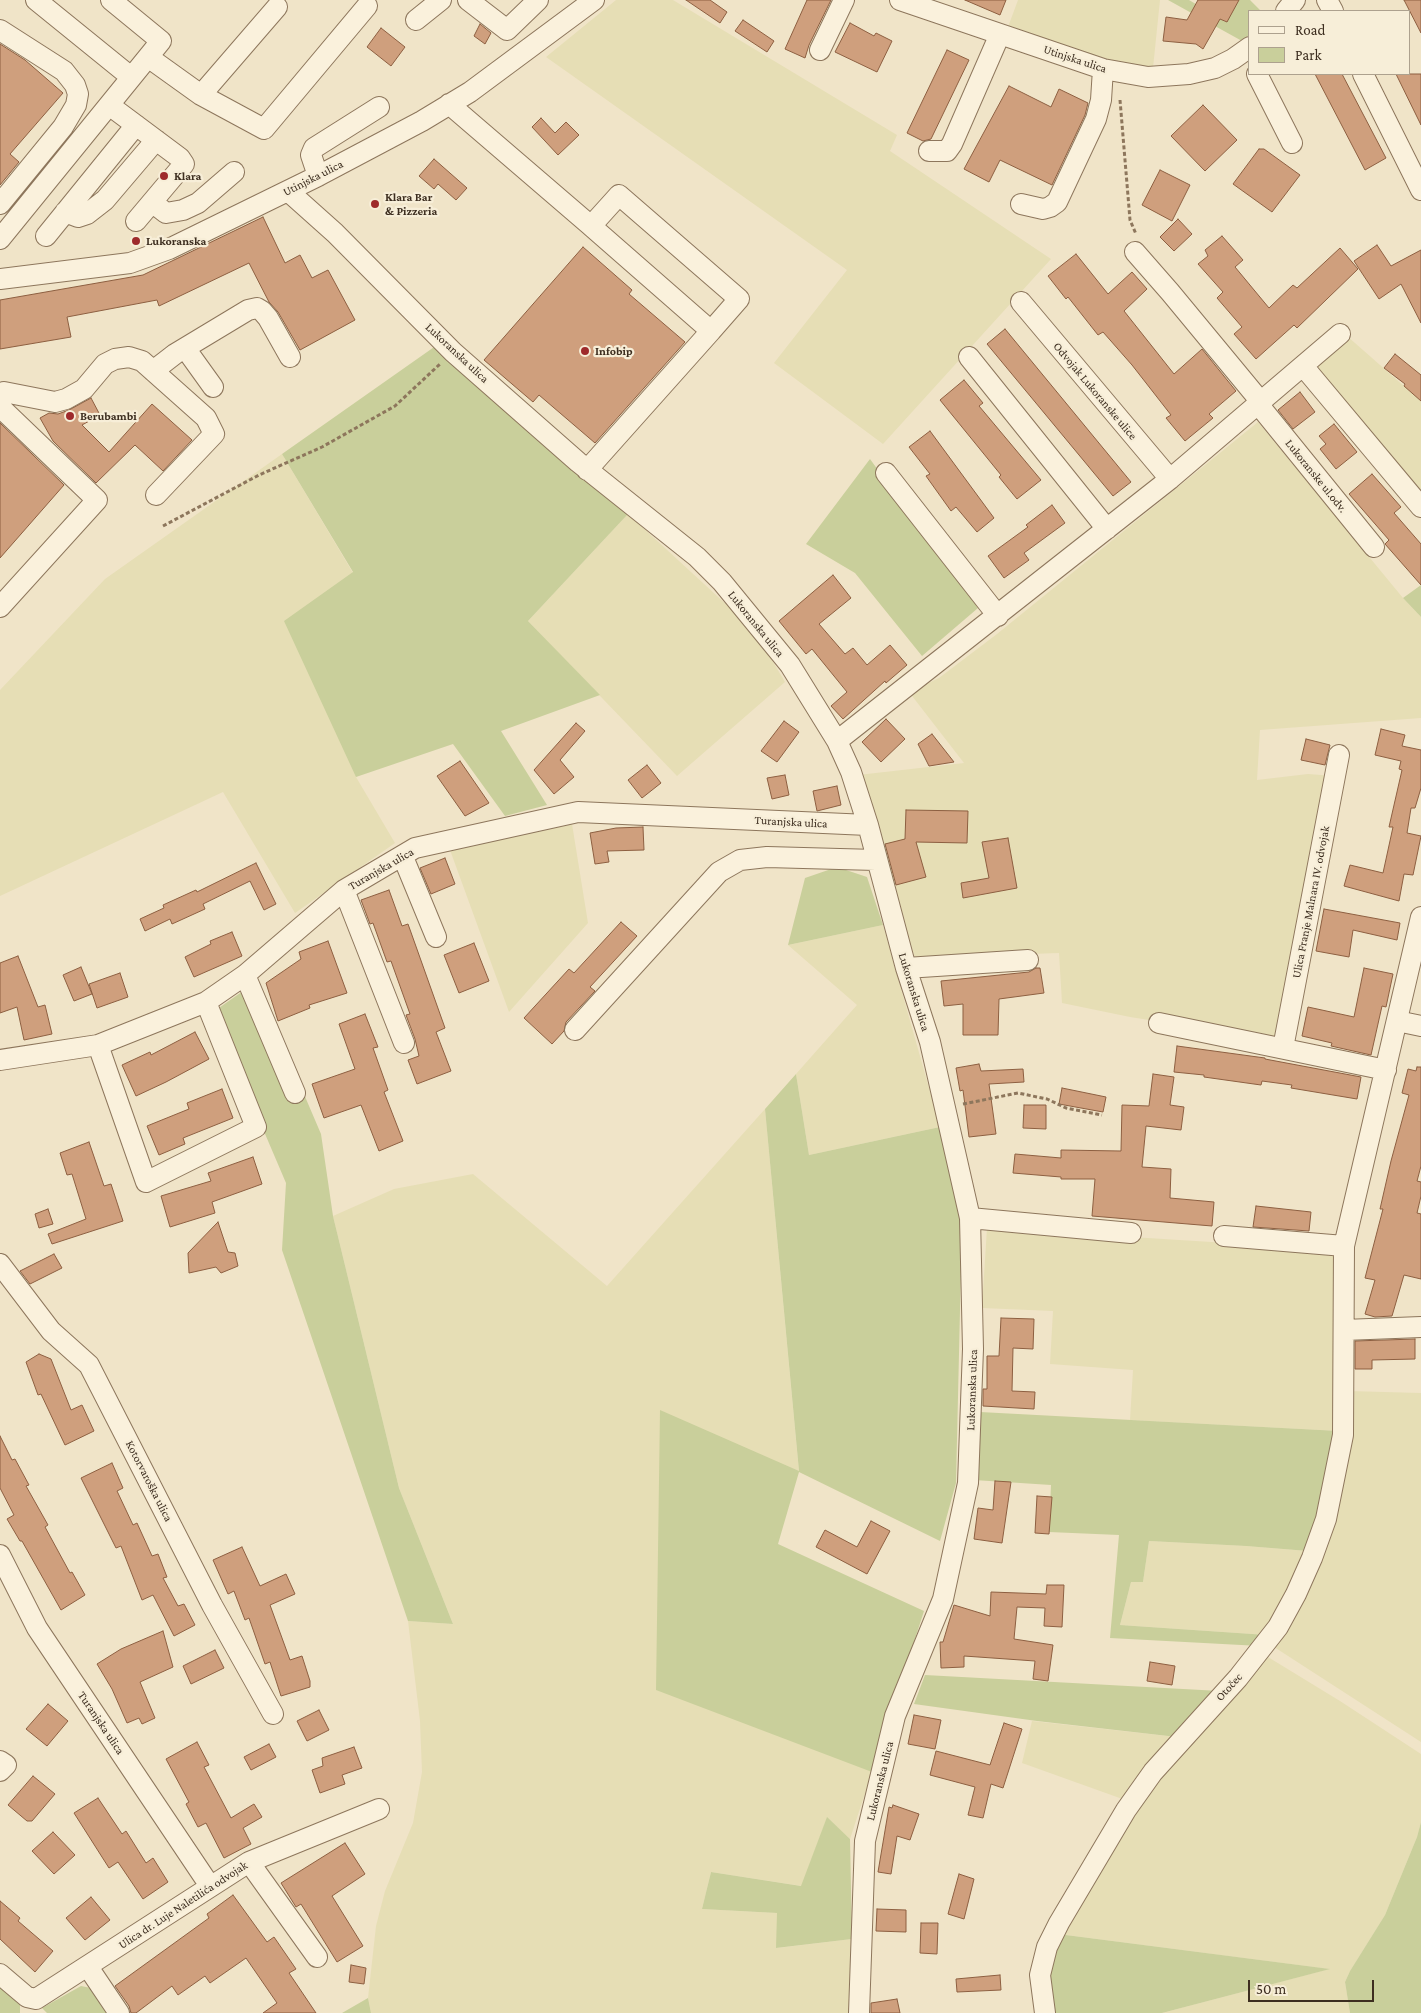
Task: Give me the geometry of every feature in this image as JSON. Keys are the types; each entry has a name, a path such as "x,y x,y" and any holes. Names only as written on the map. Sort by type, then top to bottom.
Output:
{"street":[{"path":"36,0 131,77"},
{"path":"0,239 161,41 111,0"},
{"path":"416,20 441,0"},
{"path":"468,0 507,30 538,0"},
{"name":"Utinjska ulica","path":"0,279 106,266 146,258 169,250 318,176 449,104 509,64 594,0"},
{"path":"820,50 844,0"},
{"name":"Utinjska ulica","path":"900,0 1110,70 1148,77 1189,74 1215,68 1248,52"},
{"path":"1287,10 1295,0"},
{"path":"148,57 201,95 264,130 368,6"},
{"path":"201,95 277,7"},
{"path":"0,30 64,71 75,85 78,94 76,105 63,127 0,204"},
{"path":"929,151 947,151 952,144 1000,34"},
{"path":"1021,204 1042,209 1050,207 1057,202 1096,119 1110,70"},
{"path":"1258,75 1292,143"},
{"path":"1364,75 1421,190"},
{"path":"449,104 711,331"},
{"path":"109,105 180,158 184,164 136,221"},
{"path":"318,176 311,155 314,148 379,107"},
{"path":"46,236 136,125"},
{"path":"65,212 78,217 87,214 105,200 156,140"},
{"path":"153,203 166,213 184,210 198,202 234,172"},
{"name":"Lukoranska ulica","path":"288,191 335,233 453,352 588,470 697,557 722,582 790,665 837,741 851,772 868,825 906,968 930,1042 970,1218 973,1349 968,1483 943,1599 896,1716 865,1841 860,2013"},
{"path":"588,470 739,299 619,195 592,226"},
{"name":"Lukoranske ul.odv.","path":"1139,250 1170,292 1262,401 1374,547"},
{"name":"Odvojak Lukoranske ulice","path":"1021,302 1170,479"},
{"path":"153,371 185,348 248,310 257,308 268,318 290,357"},
{"path":"837,741 1170,479 1340,334"},
{"path":"185,348 213,387"},
{"path":"969,356 1107,529"},
{"path":"0,393 4,392 54,402 66,399 84,389 105,364 115,359 130,357 142,360 206,418 214,434 156,495"},
{"path":"1303,366 1421,506"},
{"path":"0,408 97,500 0,607"},
{"path":"886,473 998,616"},
{"name":"Ulica Franje Malnara IV. odvojak","path":"1283,1048 1339,755"},
{"name":"Turanjska ulica","path":"0,1060 98,1045 206,1002 245,975 344,890 403,857 415,848 578,812 868,825"},
{"path":"575,1030 720,872 740,860 767,856 876,860"},
{"path":"403,857 436,937"},
{"path":"344,890 404,1043"},
{"path":"1420,929 1344,1246 1344,1330 1421,1327"},
{"path":"906,968 1028,960"},
{"path":"245,975 295,1093"},
{"path":"98,1045 146,1182 256,1127 206,1002"},
{"path":"1397,1022 1421,1026"},
{"path":"1159,1023 1386,1070"},
{"path":"970,1218 1131,1233"},
{"path":"1224,1236 1344,1246"},
{"name":"Kotorvaroška ulica","path":"0,1264 51,1331 89,1365 212,1605 274,1714"},
{"name":"Otočec","path":"1045,2013 1040,1988 1042,1962 1059,1922 1088,1871 1126,1810 1153,1772 1238,1678 1273,1634 1296,1594 1312,1558 1326,1519 1343,1435 1344,1330"},
{"name":"Turanjska ulica","path":"0,1556 37,1628 210,1886"},
{"path":"0,1761 6,1765 0,1771"},
{"name":"Ulica dr. Luje Naletilića odvojak","path":"0,1974 28,1997 30,2006 249,1862 379,1809"},
{"path":"249,1862 317,1957"},
{"path":"88,1967 119,2013"}],"path":[{"path":"1110,70 1130,220 1139,250"},
{"path":"164,526 259,474 322,447 395,406 453,352"},
{"path":"945,1107 1018,1093 1047,1098 1066,1108 1102,1115"}],"shaded area":[{"path":"616,0 673,0 897,135 890,151 1051,259 883,444 774,363 847,270 546,57"},
{"path":"1018,0 1160,0 1153,68 1107,59 1008,27"},
{"path":"1347,336 1421,401 1421,508 1301,374"},
{"path":"1258,422 1403,598 1421,617 1421,718 1260,730 1257,780 1308,774 1334,776 1277,1040 1130,1017 1062,1003 1059,953 915,958 858,775 964,763 909,692 939,678 997,634"},
{"path":"282,454 353,573 356,777 395,843 295,913 223,792 0,896 0,690 105,579"},
{"path":"628,514 754,630 785,682 677,776 528,621"},
{"path":"572,824 588,923 509,1012 450,850"},
{"path":"883,925 940,1127 809,1155 796,1074 857,1005 788,945"},
{"path":"765,1109 799,1472 660,1411 872,1772 850,1839 827,1818 802,1886 711,1872 702,1909 777,1913 777,1948 852,1939 853,2013 371,2013 368,1998 376,1926 385,1891 413,1823 422,1772 420,1721 408,1621 453,1624 399,1488 333,1216 394,1189 473,1174 607,1286"},
{"path":"987,1228 1340,1250 1339,1431 1130,1420 1133,1370 1050,1364 1053,1311 982,1308"},
{"path":"1348,1391 1421,1393 1421,1742 1271,1645 1311,1577"},
{"path":"1149,1541 1308,1551 1267,1635 1120,1625 1131,1582 1143,1582"},
{"path":"1263,1654 1421,1754 1421,1822 1417,1837 1385,1915 1345,1982 1350,2013 1162,2013 1329,1969 1058,1934 1161,1769"},
{"path":"1032,1721 1177,1737 1128,1801 1022,1763"}],"green space":[{"path":"1168,0 1189,0 1226,22 1239,0 1250,0 1260,10 1248,10 1248,36 1242,41"},
{"path":"437,345 628,514 528,621 600,695 501,731 547,805 505,816 453,744 356,777 284,621 353,572 282,454"},
{"path":"870,459 978,608 922,656 855,573 806,544"},
{"path":"1421,585 1421,617 1403,598"},
{"path":"837,867 867,877 883,925 788,945 805,878"},
{"path":"256,982 321,1134 333,1216 399,1488 453,1624 408,1621 282,1250 286,1183 213,1012"},
{"path":"796,1074 809,1155 940,1127 962,1224 956,1483 940,1541 799,1472 778,1544 924,1611 872,1772 656,1690 660,1410 799,1471 765,1109"},
{"path":"980,1412 1339,1431 1308,1551 1149,1541 1143,1582 1131,1582 1120,1625 1267,1635 1260,1646 1110,1638 1119,1535 1049,1532 1051,1485 974,1480"},
{"path":"925,1675 1220,1691 1177,1737 1037,1721 914,1704"},
{"path":"827,1817 850,1839 852,1939 776,1948 777,1913 702,1909 711,1872 801,1886"},
{"path":"1421,1822 1421,2013 1350,2013 1345,1982 1385,1915 1417,1837"},
{"path":"1058,1934 1330,1969 1162,2013 1051,2013 1044,1979"},
{"path":"0,1983 20,2002 20,2013 0,2013"},
{"path":"81,1986 91,1988 116,2013 47,2013 42,2008"},
{"path":"368,1998 371,2013 342,2013"}],"building":[{"path":"686,0 710,0 727,12 720,23"},
{"path":"807,0 831,0 809,45 805,58 785,49"},
{"path":"965,0 1006,0 1000,15"},
{"path":"1198,0 1239,0 1227,22 1220,19 1203,49 1196,44 1163,41 1166,17 1187,20"},
{"path":"1404,0 1421,0 1421,33 1411,10 1409,10"},
{"path":"743,20 774,41 767,52 735,31"},
{"path":"850,23 874,36 876,33 892,41 877,72 835,52"},
{"path":"480,24 491,33 485,44 474,36"},
{"path":"381,28 405,47 391,66 367,47"},
{"path":"0,44 25,60 63,93 10,154 19,162 0,185"},
{"path":"947,50 969,60 931,139 923,141 907,133"},
{"path":"1421,74 1421,125 1396,75"},
{"path":"1316,75 1343,75 1386,158 1365,170"},
{"path":"1009,86 1051,107 1059,89 1088,103 1085,115 1052,185 1000,160 989,182 964,169"},
{"path":"1203,105 1237,140 1205,171 1171,136"},
{"path":"541,118 555,133 566,122 579,135 558,155 532,127"},
{"path":"1259,149 1264,149 1300,175 1272,212 1233,184"},
{"path":"434,159 467,188 456,200 438,184 434,189 419,176"},
{"path":"1160,170 1190,185 1172,221 1142,205"},
{"path":"263,217 285,263 300,255 312,278 328,270 355,320 300,350 278,312 269,302 249,263 159,306 157,300 67,317 71,337 0,349 0,300 143,275"},
{"path":"1178,219 1192,234 1174,251 1160,237"},
{"path":"1222,236 1243,260 1235,267 1269,308 1293,285 1297,288 1340,248 1358,269 1297,328 1294,325 1256,359 1234,334 1242,327 1217,298 1223,292 1198,264 1208,256 1205,250"},
{"path":"1377,245 1391,266 1421,250 1421,323 1401,284 1379,299 1354,261"},
{"name":"Infobip","path":"583,247 632,290 629,294 685,342 595,443 539,395 533,402 484,360"},
{"path":"1076,254 1108,294 1132,272 1147,289 1124,311 1174,374 1202,349 1236,391 1209,414 1213,418 1185,441 1166,418 1171,415 1132,365 1103,332 1098,335 1068,297 1066,299 1048,276"},
{"path":"1005,329 1131,482 1113,496 987,344"},
{"path":"1395,354 1421,375 1421,401 1404,386 1405,384 1384,368"},
{"path":"964,380 983,403 979,406 1041,480 1017,499 999,477 1001,475 940,400"},
{"path":"1300,392 1315,412 1293,429 1278,410"},
{"path":"91,398 100,415 82,425 109,452 152,404 192,440 163,471 135,445 96,483 53,441 40,418 49,413 58,414 69,410"},
{"path":"0,423 64,485 0,558"},
{"path":"1334,424 1357,452 1336,469 1320,449 1326,444 1319,436"},
{"path":"930,431 994,518 977,532 956,507 951,511 926,476 930,474 909,447"},
{"path":"1372,474 1401,507 1394,513 1421,544 1421,585 1385,544 1389,540 1349,494"},
{"path":"1052,505 1065,523 1024,553 1029,560 1004,578 988,556 1028,527 1026,525"},
{"path":"833,575 851,598 819,624 845,654 853,648 867,665 890,645 907,665 886,683 885,681 843,719 831,706 847,692 812,649 806,654 779,621"},
{"path":"886,719 905,739 881,762 862,742"},
{"path":"784,721 799,732 777,762 761,751"},
{"path":"576,723 585,731 560,760 574,777 554,794 534,770"},
{"path":"1381,729 1405,735 1402,746 1421,750 1421,788 1415,808 1411,808 1407,833 1421,836 1413,875 1404,874 1399,901 1344,886 1350,865 1383,873 1393,827 1389,827 1402,770 1399,769 1401,761 1375,755"},
{"path":"932,734 954,762 929,766 918,744"},
{"path":"1306,739 1330,745 1325,765 1301,760"},
{"path":"460,761 489,803 465,816 437,776"},
{"path":"647,765 661,783 642,798 628,780"},
{"path":"785,775 789,795 772,799 767,778"},
{"path":"837,786 841,805 817,811 813,791"},
{"path":"906,810 968,811 967,843 916,842 926,877 896,885 885,844 905,839"},
{"path":"643,827 644,850 607,851 609,862 595,864 590,833 616,828"},
{"path":"1008,838 1017,888 963,898 961,883 989,878 982,842"},
{"path":"445,858 455,884 431,894 420,868"},
{"path":"256,863 276,904 264,910 250,881 203,904 205,909 172,924 170,919 145,931 140,919 164,908 163,905 196,890 197,892"},
{"path":"389,890 402,926 408,924 445,1028 436,1032 451,1071 417,1084 408,1060 419,1056 406,1015 410,1014 391,961 387,962 373,923 370,924 361,900"},
{"path":"1324,909 1400,923 1397,940 1353,930 1349,957 1316,951"},
{"path":"621,922 637,936 590,987 595,991 566,1022 564,1031 552,1044 524,1018 569,969 574,973"},
{"path":"232,932 242,956 194,977 185,957 211,944 210,941"},
{"path":"328,941 347,993 309,1005 310,1008 278,1021 266,983 301,959 299,952"},
{"path":"474,943 489,981 459,993 444,955"},
{"path":"18,956 38,1007 45,1005 52,1034 24,1040 17,1007 0,1013 0,963"},
{"path":"81,967 92,994 74,1001 63,975"},
{"path":"1040,968 1044,993 999,999 998,1035 963,1035 963,1004 944,1006 941,981 1029,972"},
{"path":"1364,968 1393,974 1386,1007 1382,1006 1371,1055 1331,1046 1332,1043 1302,1036 1308,1007 1354,1017"},
{"path":"120,973 128,997 97,1008 89,984"},
{"path":"365,1014 378,1047 373,1048 388,1090 384,1092 403,1141 379,1151 361,1105 324,1118 312,1084 355,1069 339,1024"},
{"path":"195,1032 209,1059 136,1096 122,1065 150,1052 151,1055"},
{"path":"1177,1046 1265,1058 1361,1077 1357,1099 1291,1088 1292,1085 1262,1081 1261,1085 1174,1072"},
{"path":"979,1064 981,1071 1023,1069 1024,1082 989,1084 996,1134 969,1137 963,1090 960,1091 956,1068"},
{"path":"1417,1067 1421,1067 1421,1166 1417,1181 1421,1182 1421,1196 1417,1213 1421,1214 1421,1279 1404,1275 1392,1316 1375,1317 1365,1314 1375,1280 1365,1278 1383,1209 1380,1209 1391,1161 1409,1095 1402,1093 1408,1069 1416,1071"},
{"path":"1153,1074 1174,1077 1170,1105 1184,1107 1181,1130 1146,1126 1142,1167 1171,1169 1170,1198 1214,1202 1212,1226 1092,1216 1095,1179 1061,1179 1061,1177 1013,1173 1015,1154 1061,1158 1061,1150 1121,1151 1122,1105 1149,1106"},
{"path":"1062,1088 1106,1097 1103,1112 1059,1104"},
{"path":"222,1089 233,1118 183,1138 185,1144 159,1155 147,1126 189,1109 187,1103"},
{"path":"1024,1105 1046,1105 1046,1129 1023,1128"},
{"path":"89,1142 104,1186 111,1184 123,1221 52,1244 48,1234 86,1219 72,1174 67,1175 60,1153"},
{"path":"253,1157 262,1184 212,1202 215,1213 170,1227 161,1196 211,1181 208,1173"},
{"path":"1256,1206 1311,1212 1309,1231 1253,1227"},
{"path":"48,1209 53,1224 39,1228 35,1214"},
{"path":"218,1222 228,1252 235,1253 238,1266 221,1273 216,1267 189,1273 188,1253"},
{"path":"54,1254 62,1268 30,1284 20,1271"},
{"path":"1001,1318 1034,1319 1033,1349 1013,1348 1012,1391 1035,1392 1034,1409 983,1406 983,1389 987,1389 987,1356 999,1356"},
{"path":"1415,1339 1415,1359 1372,1360 1372,1369 1355,1369 1355,1341"},
{"path":"39,1354 51,1359 71,1410 82,1405 94,1431 65,1445 41,1394 38,1395 26,1362"},
{"path":"0,1436 12,1460 15,1459 29,1485 26,1486 48,1525 45,1527 70,1573 72,1572 85,1595 61,1610 22,1541 20,1541 7,1519 14,1515 0,1488"},
{"path":"112,1463 123,1488 117,1491 133,1525 137,1523 152,1556 158,1554 167,1577 163,1578 178,1606 184,1604 195,1625 174,1636 153,1595 142,1600 121,1546 116,1548 81,1478"},
{"path":"995,1481 1011,1482 1002,1543 974,1539 978,1508 993,1510"},
{"path":"1037,1496 1052,1497 1049,1534 1035,1533"},
{"path":"871,1521 890,1531 867,1574 816,1547 825,1530 857,1547"},
{"path":"242,1547 260,1586 286,1574 295,1594 270,1605 290,1660 302,1656 310,1687 281,1696 270,1662 265,1664 249,1618 245,1620 234,1591 228,1594 213,1560"},
{"path":"1047,1585 1064,1585 1062,1627 1044,1626 1045,1608 1017,1607 1014,1639 1053,1645 1048,1681 1033,1679 1035,1661 964,1656 964,1667 941,1668 940,1642 943,1642 954,1605 990,1616 991,1592 1046,1594"},
{"path":"163,1631 173,1667 140,1682 155,1718 142,1724 139,1718 127,1723 112,1689 97,1664 121,1649"},
{"path":"215,1650 224,1668 191,1684 183,1666"},
{"path":"1150,1662 1175,1666 1172,1685 1147,1681"},
{"path":"48,1704 68,1721 47,1746 26,1729"},
{"path":"319,1710 329,1730 307,1741 297,1721"},
{"path":"914,1715 941,1720 935,1749 908,1744"},
{"path":"1004,1723 1022,1729 1003,1788 991,1784 983,1818 968,1815 975,1787 930,1775 936,1751 990,1765"},
{"path":"197,1742 209,1765 204,1767 231,1818 254,1804 262,1817 243,1828 251,1844 224,1858 206,1823 198,1827 186,1804 189,1802 166,1759"},
{"path":"269,1744 276,1757 251,1770 244,1757"},
{"path":"354,1747 362,1768 342,1775 345,1784 320,1793 312,1770 323,1766 322,1758"},
{"path":"33,1776 55,1794 32,1821 27,1821 8,1805"},
{"path":"98,1798 122,1834 126,1831 146,1863 153,1858 168,1882 143,1899 118,1862 109,1868 74,1813"},
{"path":"893,1805 919,1814 910,1840 897,1836 891,1874 878,1872 889,1807 892,1808"},
{"path":"53,1832 75,1855 54,1874 32,1851"},
{"path":"345,1843 365,1874 332,1896 363,1946 337,1962 301,1904 296,1907 281,1883"},
{"path":"959,1874 974,1879 964,1919 948,1914"},
{"path":"233,1895 267,1942 274,1937 296,1969 289,1973 316,2013 263,2013 277,2003 246,1958 210,1983 205,1976 178,1995 172,1986 136,2013 131,2013 129,2006 115,1986 209,1918 207,1914"},
{"path":"91,1897 110,1920 85,1940 66,1918"},
{"path":"0,1901 20,1918 18,1921 53,1951 35,1972 0,1939"},
{"path":"877,1909 906,1910 906,1932 876,1931"},
{"path":"921,1923 938,1923 937,1954 920,1953"},
{"path":"351,1965 366,1968 364,1984 349,1982"},
{"path":"1000,1975 1001,1990 957,1992 956,1979"},
{"path":"897,1999 900,2013 871,2013 871,2003"}],"place":[{"name":"Klara","path":"164,176"},
{"name":"Klara Bar & Pizzeria","path":"375,204"},
{"name":"Lukoranska","path":"136,241"},
{"name":"Infobip","path":"585,351"},
{"name":"Berubambi","path":"70,416"}]}
